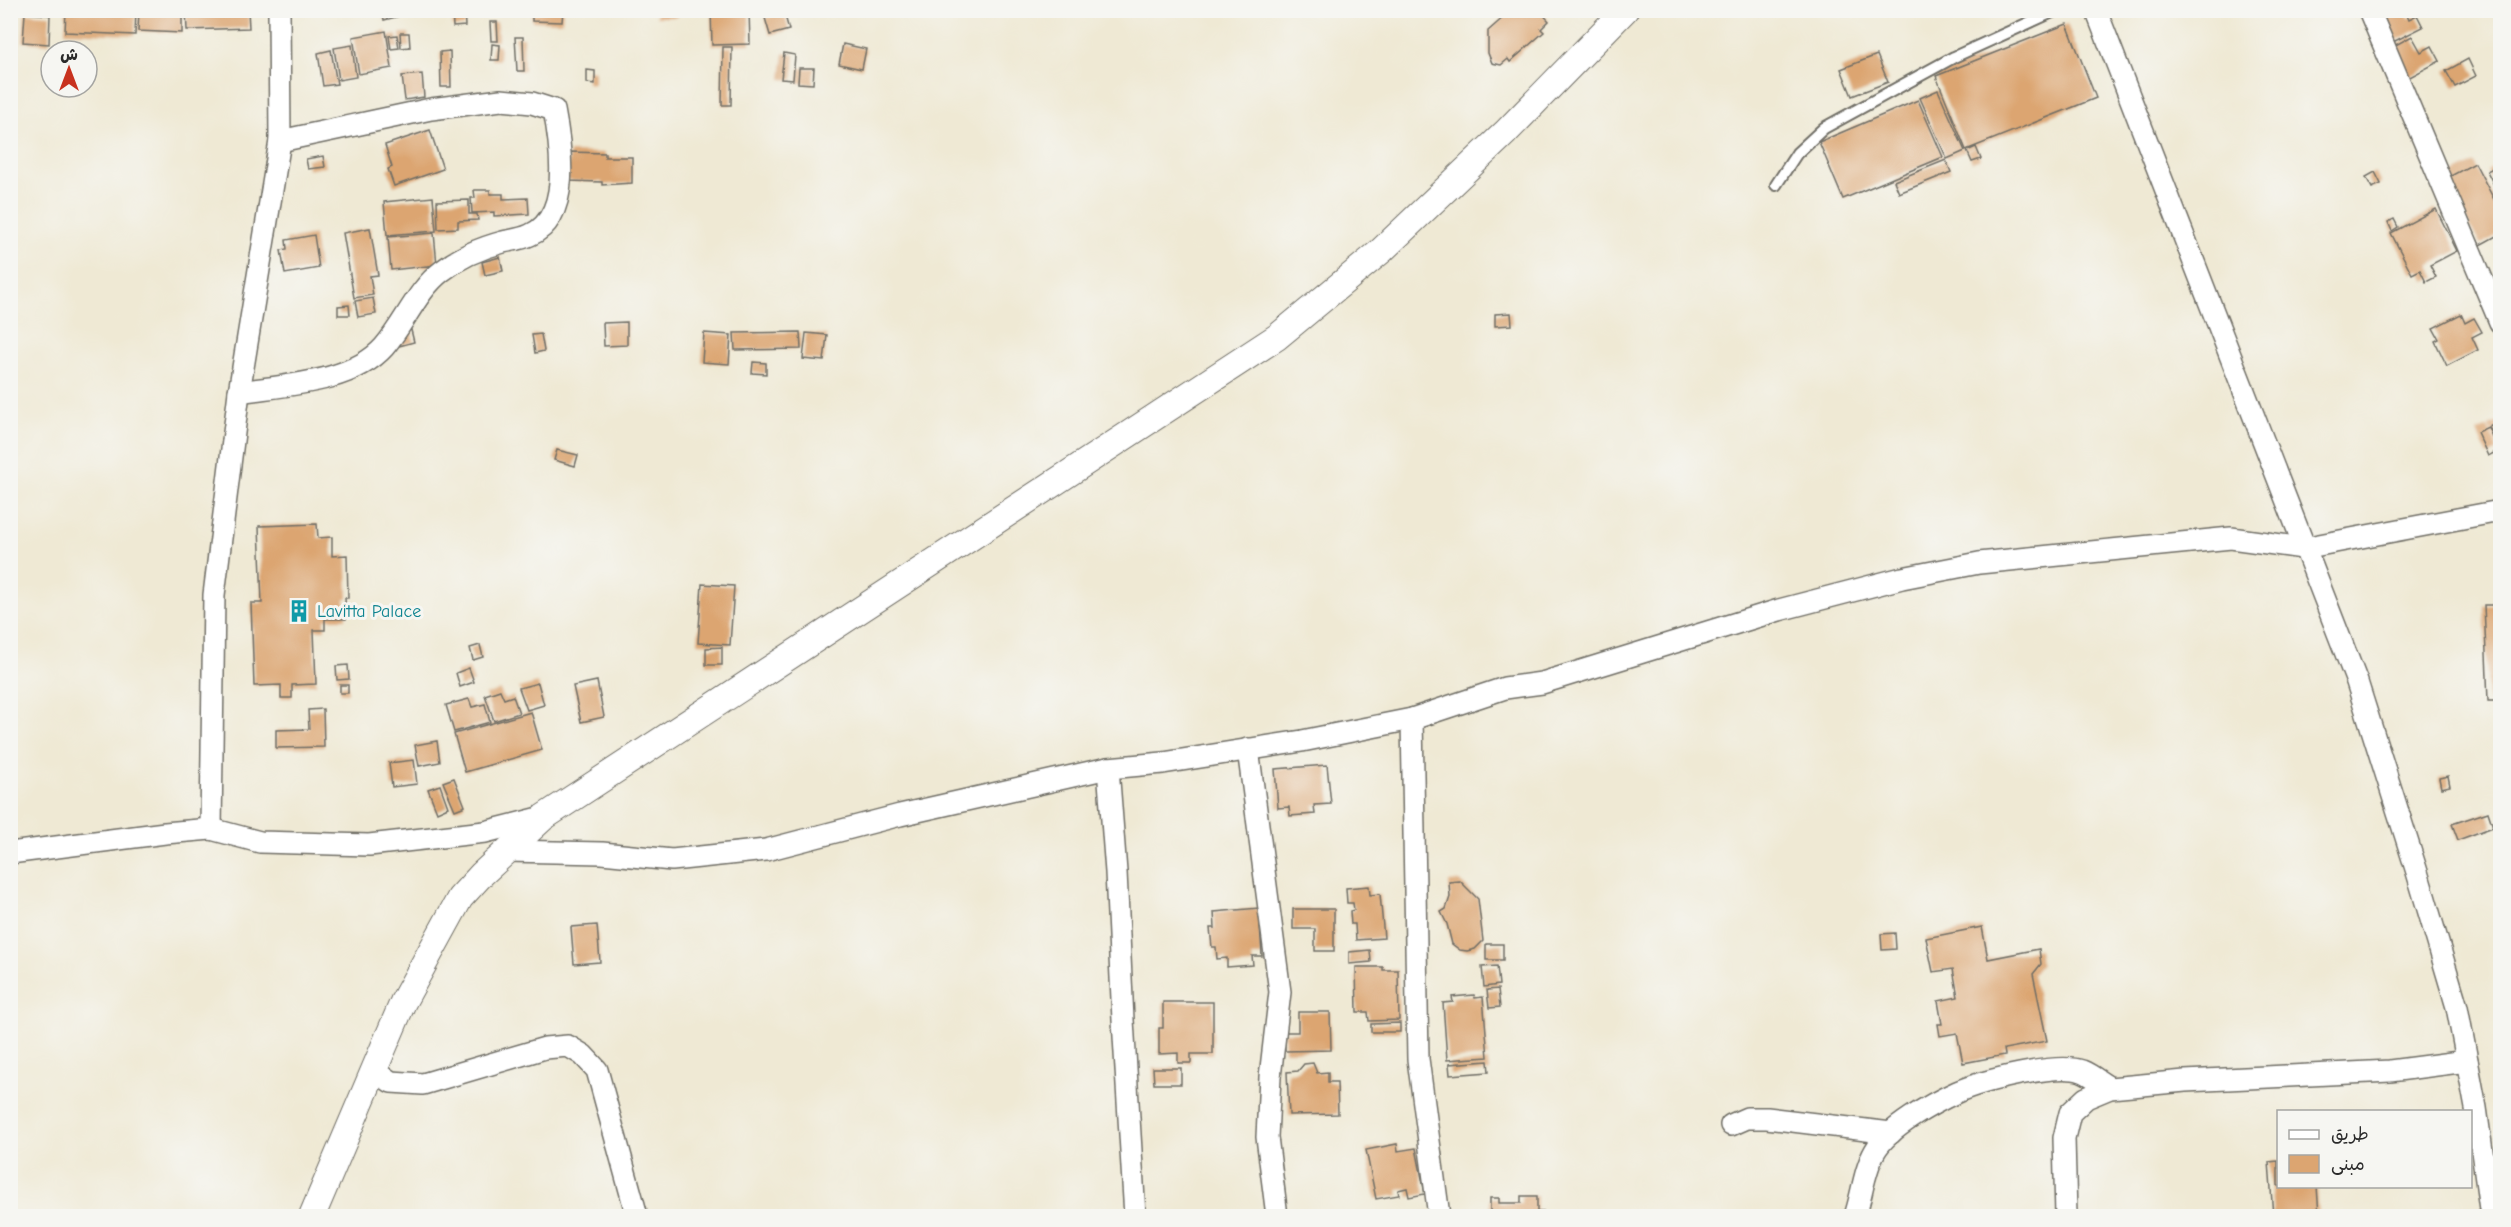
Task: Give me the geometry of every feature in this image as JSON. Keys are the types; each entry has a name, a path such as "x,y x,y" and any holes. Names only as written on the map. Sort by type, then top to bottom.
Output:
{"street":[{"path":"211,829 214,595 239,392 280,141 279,10"},
{"path":"312,1216 403,1002 460,898 507,850 544,817 1277,338 1381,251 1505,133 1625,10"},
{"path":"2096,10 2357,682 2457,1007 2491,1216"},
{"path":"2369,10 2500,322"},
{"path":"239,392 333,377 365,361 384,347 416,301 440,273 466,254 531,235 545,222 558,202 560,141 554,110 532,103 501,100 431,109 280,141"},
{"path":"507,850 602,853 672,860 766,849 900,815 1108,768 1163,763 1413,719 1505,688 1542,683 1779,610 1902,578 1968,565 2051,554 2231,538 2304,548 2500,511"},
{"path":"1413,719 1418,1059 1439,1216"},
{"path":"1248,749 1280,992 1270,1077 1267,1137 1277,1216"},
{"path":"1108,768 1135,1216"},
{"path":"10,853 211,829 260,842 369,845 485,832 544,817"},
{"path":"374,1070 392,1082 423,1084 545,1048 568,1046 583,1055 597,1071 637,1216"},
{"path":"2066,1216 2064,1138 2070,1113 2086,1098 2110,1088 2185,1081 2390,1071 2467,1061"},
{"path":"1855,1216 1875,1150 1891,1132 1925,1109 1957,1092 1989,1082 2048,1069 2081,1071 2110,1088"},
{"path":"1731,1125 1747,1118 1767,1118 1891,1132"}],"lane":[{"path":"1776,185 1797,153 1824,128 1954,57 2057,10"}],"building":[{"path":"66,10 136,10 135,35 65,32"},
{"path":"139,10 182,10 182,33 138,31"},
{"path":"186,10 248,10 249,28 187,30"},
{"path":"382,10 403,10 404,15 384,20"},
{"path":"452,10 464,10 465,26 453,27"},
{"path":"532,10 563,10 562,22 532,21"},
{"path":"657,10 678,10 678,17 656,17"},
{"path":"711,10 749,10 750,44 712,45"},
{"path":"1500,10 1539,10 1549,21 1541,29 1544,32 1510,62 1508,59 1501,65 1492,63 1488,53 1488,31 1505,16"},
{"path":"2399,10 2405,10 2409,19 2417,15 2423,27 2391,43 2379,21"},
{"path":"784,12 789,30 770,35 765,18"},
{"path":"25,13 50,15 49,39 39,39 39,43 23,42"},
{"path":"490,22 497,22 498,41 491,41"},
{"path":"2067,24 2096,98 1966,150 1936,76"},
{"path":"386,31 392,68 359,74 353,37"},
{"path":"400,33 409,33 410,47 401,48"},
{"path":"397,35 399,48 391,49 389,36"},
{"path":"2412,36 2421,52 2432,46 2440,61 2408,78 2392,47"},
{"path":"515,37 523,37 524,71 517,71"},
{"path":"492,44 500,45 499,60 491,60"},
{"path":"843,44 866,49 862,69 839,64"},
{"path":"352,45 356,77 339,80 334,48"},
{"path":"723,47 732,47 731,105 722,105"},
{"path":"331,50 337,84 323,86 318,53"},
{"path":"450,51 451,87 441,87 440,52"},
{"path":"784,53 795,55 793,80 781,79"},
{"path":"1877,55 1888,82 1852,96 1841,69"},
{"path":"2468,59 2476,76 2455,87 2446,71"},
{"path":"799,68 814,68 813,84 798,83"},
{"path":"587,70 595,71 595,84 587,83"},
{"path":"422,74 424,97 405,100 402,76"},
{"path":"1938,90 1965,151 1947,159 1920,98"},
{"path":"1918,100 1943,157 1843,199 1819,142"},
{"path":"430,130 443,169 394,186 388,169 392,167 385,145"},
{"path":"1976,147 1981,159 1972,162 1967,151"},
{"path":"569,152 605,153 605,157 632,157 632,183 602,185 602,182 568,181"},
{"path":"323,156 325,167 308,169 306,159"},
{"path":"1946,160 1951,172 1899,193 1894,181"},
{"path":"2475,163 2500,211 2500,234 2480,245 2445,179"},
{"path":"2500,164 2500,197 2487,171"},
{"path":"2375,172 2381,184 2372,188 2366,177"},
{"path":"474,190 490,190 490,194 503,194 503,199 528,198 529,214 494,216 494,212 472,213 471,198 475,198"},
{"path":"433,197 436,231 387,235 384,202"},
{"path":"469,200 469,214 477,214 478,220 458,221 458,228 438,229 437,201"},
{"path":"2436,209 2457,251 2430,265 2436,277 2426,282 2420,270 2412,274 2391,233"},
{"path":"2394,219 2398,227 2392,231 2388,222"},
{"path":"370,228 378,275 370,276 373,295 354,298 343,233"},
{"path":"434,233 437,265 391,270 388,237"},
{"path":"314,235 319,268 285,274 281,250 287,249 286,240"},
{"path":"500,257 503,271 485,275 482,262"},
{"path":"373,298 376,314 358,317 355,301"},
{"path":"349,305 350,315 338,315 338,306"},
{"path":"1511,313 1512,325 1495,326 1495,314"},
{"path":"2461,314 2465,323 2474,318 2482,332 2472,337 2478,350 2447,366 2435,341 2439,339 2433,328"},
{"path":"627,322 627,345 604,346 603,323"},
{"path":"411,330 414,342 399,346 396,334"},
{"path":"800,332 801,349 735,350 734,333"},
{"path":"704,333 731,335 729,364 702,362"},
{"path":"806,333 827,335 824,361 803,359"},
{"path":"541,334 544,351 535,353 532,335"},
{"path":"753,362 766,363 766,374 752,373"},
{"path":"2500,421 2500,451 2489,426"},
{"path":"2488,427 2498,451 2488,456 2477,432"},
{"path":"557,450 578,455 575,466 554,460"},
{"name":"Lavitta Palace","path":"317,524 318,538 332,537 332,556 347,555 346,619 325,619 325,630 314,630 316,684 292,685 292,698 281,698 281,685 254,686 251,603 262,603 259,526"},
{"path":"702,584 734,586 730,645 698,643"},
{"path":"2484,605 2500,605 2500,701 2488,701"},
{"path":"480,645 483,657 473,660 470,648"},
{"path":"722,647 722,665 706,665 706,648"},
{"path":"348,665 349,679 337,680 336,666"},
{"path":"469,668 474,682 460,687 456,673"},
{"path":"597,681 604,717 581,722 573,686"},
{"path":"538,683 544,705 527,710 519,688"},
{"path":"340,685 348,685 348,693 340,693"},
{"path":"500,690 504,699 513,696 519,713 494,721 485,695"},
{"path":"469,699 472,707 485,704 490,722 454,732 446,705"},
{"path":"323,709 324,747 276,748 276,730 309,729 308,710"},
{"path":"531,712 542,750 465,772 454,734"},
{"path":"437,741 440,762 419,766 415,745"},
{"path":"414,760 417,784 392,787 389,763"},
{"path":"1327,765 1331,804 1314,805 1315,814 1290,816 1289,807 1278,808 1275,769"},
{"path":"2448,776 2450,786 2441,788 2439,778"},
{"path":"454,778 465,806 455,810 443,782"},
{"path":"440,785 448,807 437,812 428,789"},
{"path":"2488,812 2493,827 2458,840 2452,824"},
{"path":"1460,881 1478,899 1483,941 1475,949 1467,951 1460,950 1452,944 1441,912 1446,909 1450,897 1449,882"},
{"path":"1369,886 1370,895 1380,894 1384,938 1356,940 1355,924 1351,924 1350,911 1354,910 1353,903 1347,903 1346,888"},
{"path":"1259,908 1262,956 1252,956 1253,965 1227,967 1227,958 1217,959 1216,947 1212,947 1210,928 1215,928 1214,912"},
{"path":"1293,909 1334,909 1334,951 1315,951 1315,929 1293,929"},
{"path":"597,925 600,962 574,964 571,927"},
{"path":"1982,927 1988,959 2039,949 2041,964 2033,974 2047,1041 2004,1049 2005,1055 1963,1063 1957,1033 1940,1036 1938,1024 1942,1024 1938,1001 1958,997 1953,969 1933,972 1926,938"},
{"path":"1895,933 1896,949 1882,950 1881,934"},
{"path":"1486,944 1503,944 1503,960 1486,960"},
{"path":"1370,950 1371,962 1349,964 1349,952"},
{"path":"1497,966 1499,985 1484,987 1482,967"},
{"path":"1356,967 1383,967 1383,970 1398,970 1399,1020 1369,1021 1368,1012 1357,1012"},
{"path":"1498,989 1500,1007 1489,1008 1487,990"},
{"path":"1474,995 1475,998 1483,997 1488,1057 1447,1060 1443,1003 1453,1002 1452,997"},
{"path":"1163,1002 1213,1002 1213,1054 1191,1054 1191,1063 1178,1063 1178,1053 1159,1054 1159,1028 1163,1028"},
{"path":"1298,1012 1330,1012 1331,1050 1285,1051 1284,1032 1298,1032"},
{"path":"1400,1023 1400,1032 1371,1032 1371,1024"},
{"path":"1488,1061 1489,1072 1450,1075 1449,1064"},
{"path":"1313,1063 1317,1073 1328,1072 1328,1082 1337,1082 1338,1114 1289,1115 1287,1072 1298,1071 1304,1064"},
{"path":"1153,1068 1181,1068 1181,1084 1154,1084"},
{"path":"1397,1144 1398,1151 1416,1148 1425,1194 1409,1197 1407,1188 1398,1190 1399,1195 1376,1199 1366,1150"},
{"path":"2277,1161 2277,1188 2317,1188 2319,1216 2273,1216 2269,1162"},
{"path":"1521,1196 1537,1196 1537,1212 1545,1212 1545,1216 1490,1216 1490,1198 1499,1198 1499,1203 1521,1203"}],"place":[{"name":"Lavitta Palace","path":"299,611"}]}
